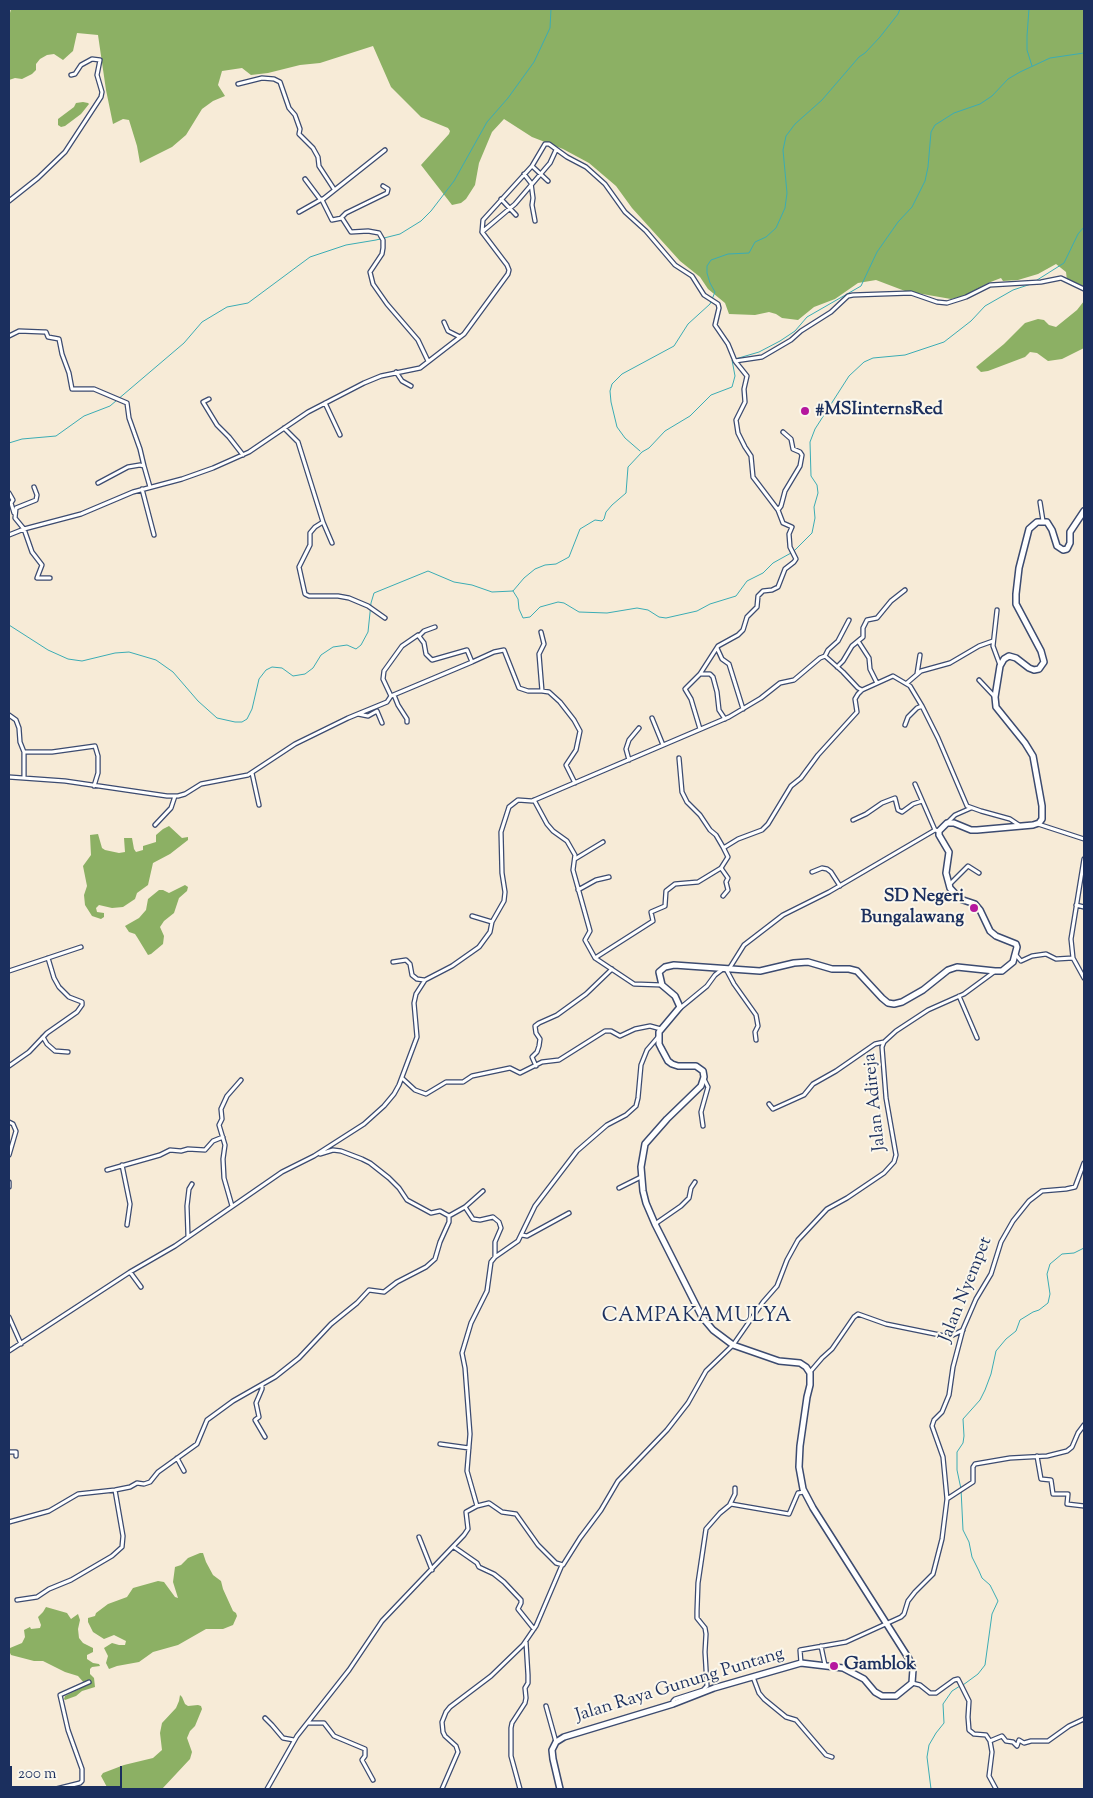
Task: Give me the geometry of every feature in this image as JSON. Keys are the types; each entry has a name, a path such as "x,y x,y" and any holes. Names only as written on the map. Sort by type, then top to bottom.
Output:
{"street":[{"path":"9,201 38,178 65,152 101,97 102,92 97,76 100,60 92,59 82,65 75,74 71,75"},
{"path":"238,84 262,78 274,79 280,82 289,108 295,116 300,129 299,134 313,148 318,157 319,166 334,189"},
{"path":"9,535 24,529 81,514 142,489 213,468 243,456 325,403 381,376 420,368 460,337 504,280 509,270 482,232 485,217 532,166 545,144 549,144 586,168 605,184 625,212 646,231 675,265 692,276 704,295 718,304 716,325 728,344 735,362 747,376 744,389 745,402 736,420 738,433 744,447 751,456 754,477 778,510 783,523 792,527 789,534 790,547 796,557 796,561 785,568 778,587 763,591 758,596 757,607 747,617 743,630 717,648 700,674 685,689 691,699 700,729"},
{"path":"299,212 321,199 385,150"},
{"path":"482,232 511,208 550,163 556,150"},
{"path":"532,166 548,180"},
{"path":"524,174 531,185 535,220"},
{"path":"304,178 321,199 334,221 387,193 388,189 383,186"},
{"path":"501,199 511,208 516,216"},
{"path":"341,218 351,232 376,232 381,235 383,240 382,254 370,272 373,284 386,304 418,340 428,361"},
{"path":"735,362 762,356 791,340 801,331 831,312 848,296 911,293 938,302 947,302 966,297 990,285 1041,282 1060,278 1084,289"},
{"path":"444,322 448,331 460,337"},
{"path":"9,336 19,331 46,332 47,337 59,339 72,389 94,389 127,403 129,418 150,487"},
{"path":"396,372 402,381 411,386"},
{"path":"209,399 204,402 217,425 243,456"},
{"path":"325,403 340,436"},
{"path":"284,428 298,442 323,522 332,543"},
{"path":"778,510 785,491 800,466 802,455 793,449 791,439 783,432"},
{"path":"98,483 128,467 144,466"},
{"path":"15,518 16,508 36,500 37,495 34,487"},
{"path":"142,489 154,535"},
{"path":"9,493 13,501 11,503 15,518 24,529 33,553 42,565 37,578 50,578"},
{"path":"1040,502 1042,521"},
{"path":"1037,824 1043,815 1033,756 996,707 995,697 1000,666 1004,659 1009,656 1016,658 1028,668 1034,670 1039,669 1044,662 1041,651 1016,604 1019,568 1029,529 1033,524 1042,521 1049,524 1057,546 1064,550 1070,547 1070,532 1084,513"},
{"path":"323,522 310,533 310,546 299,567 305,594 309,596 348,598 368,606 385,618"},
{"path":"837,667 852,646 863,637 863,628 867,620 877,618 905,590"},
{"path":"997,610 993,641 994,652 1000,666"},
{"path":"392,962 406,960 410,964 412,975 418,980 425,980 452,966 479,947 490,932 492,922 505,897 501,832 509,808 518,800 534,800 725,719 761,698 780,683 794,680 825,656 828,650 838,641 848,620"},
{"path":"407,722 383,679 384,671 402,646 417,635 419,636 424,631 435,627"},
{"path":"541,632 544,644 538,654 542,691"},
{"path":"419,636 430,659 434,660 467,650 472,662"},
{"path":"858,640 869,658 870,669 877,683"},
{"path":"907,683 916,674 924,670 950,663 993,641"},
{"path":"717,648 722,659 728,664 743,709"},
{"path":"9,777 54,780 175,796 185,794 201,784 252,773 295,744 387,702 392,696 494,652 504,650 518,688 528,691 549,692 560,702 580,731 576,750 566,765 575,783"},
{"path":"916,674 920,655"},
{"path":"825,656 862,690"},
{"path":"700,674 710,674 713,677 719,710 725,719"},
{"path":"723,847 758,832 768,824 791,786 801,778 818,755 857,712 855,699 862,690 893,676 907,683 922,706 938,738 965,802 971,808 1010,819 1020,826"},
{"path":"979,680 995,697"},
{"path":"905,725 908,717 917,708 922,706"},
{"path":"358,714 368,716 378,711 382,723"},
{"path":"9,715 15,718 17,722 20,742 24,752 24,778"},
{"path":"652,718 663,745"},
{"path":"629,760 626,748 629,740 639,728"},
{"path":"24,752 52,752 95,746 98,756 98,773 94,786"},
{"path":"595,958 653,921 651,913 666,905 666,891 674,885 683,882 695,883 721,868 728,857 716,835 687,802 682,792 679,758"},
{"path":"252,773 260,804"},
{"path":"678,1009 679,1004 675,996 662,985 659,972 669,966 760,971 802,962 832,970 853,969 858,971 882,998 888,1003 894,1004 902,1002 923,990 948,970 957,967 1002,971 1009,966 1016,955 1018,947 1016,944 996,936 990,931 976,904 960,899 952,892 946,873 949,852 922,802 915,784"},
{"path":"155,826 171,808 175,796"},
{"path":"853,820 882,803 895,798 898,810 902,812 913,804 922,802"},
{"path":"534,800 553,831 567,841 575,854 573,870 590,930 590,934 585,940 595,958 634,984 662,985"},
{"path":"703,1126 700,1112 708,1087 703,1071 696,1066 678,1066 668,1061 659,1044 661,1029 678,1009 709,984 715,975 726,968 749,940 783,915 937,831 956,815 971,808"},
{"path":"947,824 960,825 971,830 1037,824 1084,839"},
{"path":"575,859 603,842"},
{"path":"1084,859 1071,939 1072,958 1084,978"},
{"path":"949,886 967,866 979,873"},
{"path":"721,868 728,876 726,882 728,890 723,896"},
{"path":"812,872 822,868 827,869 832,872 840,885"},
{"path":"578,890 596,880 610,876"},
{"path":"1076,905 1084,907"},
{"path":"472,916 492,922"},
{"path":"9,971 81,947"},
{"path":"1016,955 1021,960 1034,955 1046,954 1056,959 1072,958"},
{"path":"9,1066 29,1052 43,1036 77,1012 83,1004 68,997 58,987 48,958"},
{"path":"726,968 734,984 756,1015 758,1026 755,1032 756,1040"},
{"path":"536,1066 532,1057 540,1046 540,1039 536,1026 554,1017 586,994 612,969"},
{"name":"Jalan Adireja","path":"733,1345 763,1302 777,1286 787,1260 798,1240 828,1209 884,1173 894,1162 896,1155 886,1098 882,1047 884,1042 896,1031 928,1010 959,996 994,971"},
{"path":"9,1351 130,1272 188,1237 282,1172 314,1156 364,1124 394,1094 402,1078 417,1037 414,997 425,980"},
{"path":"959,996 977,1038"},
{"path":"402,1078 415,1090 426,1094 446,1082 465,1082 472,1076 510,1068 520,1073 542,1062 559,1060 605,1031 612,1031 620,1036 634,1029 650,1026 661,1029"},
{"path":"43,1036 47,1044 55,1052 68,1052"},
{"path":"477,1506 467,1471 470,1434 468,1394 462,1346 487,1291 491,1262 518,1241 535,1206 577,1151 607,1125 626,1115 636,1106 641,1065 647,1050 659,1036"},
{"path":"769,1104 773,1109 804,1095 814,1084 875,1044 884,1042"},
{"path":"704,1079 701,1086 667,1119 645,1144 642,1154 641,1177 643,1191 655,1224 702,1317 713,1330 733,1345 779,1361 800,1363 810,1372 810,1385 799,1466 804,1492 910,1658 912,1683 936,1693 940,1692 954,1680 958,1679 962,1685 970,1704 969,1730 974,1734 986,1735 990,1741 992,1752 989,1776 996,1789"},
{"path":"232,1206 224,1178 223,1159 225,1148 219,1125 222,1119 221,1110 227,1096 241,1080"},
{"path":"9,1122 13,1124 16,1131 9,1155"},
{"path":"107,1170 160,1155 170,1150 205,1150 213,1140 222,1136"},
{"path":"314,1156 333,1150 341,1150 370,1164 389,1178 407,1200 431,1214 440,1212 449,1216"},
{"name":"Jalan Nyempet","path":"801,1663 799,1650 846,1642 887,1624 904,1614 908,1601 933,1574 942,1539 947,1499 943,1457 932,1426 934,1420 942,1412 949,1394 953,1367 963,1330 976,1299 991,1274 1001,1242 1012,1221 1028,1201 1042,1191 1074,1187 1084,1162"},
{"path":"122,1165 129,1200 127,1225"},
{"path":"619,1188 641,1177"},
{"path":"9,1182 9,1187"},
{"path":"655,1224 682,1206 689,1198 691,1188 695,1182"},
{"path":"188,1237 187,1206 189,1188 192,1184"},
{"path":"449,1216 465,1207 483,1191"},
{"path":"465,1207 473,1219 480,1220 493,1217 499,1222 501,1228 495,1242 495,1257"},
{"path":"522,1235 526,1236 569,1213"},
{"path":"9,1522 49,1511 78,1494 115,1490 138,1483 150,1482 158,1472 197,1444 207,1420 233,1401 275,1377 299,1358 331,1324 357,1303 369,1290 384,1292 397,1282 426,1267 435,1259 449,1222 449,1216"},
{"path":"130,1272 141,1287"},
{"path":"810,1372 832,1349 858,1314 886,1324 945,1336 953,1335 963,1330"},
{"path":"9,1317 21,1344"},
{"path":"442,1789 458,1752 456,1746 443,1732 442,1722 446,1712 495,1673 526,1642 534,1629 562,1565 601,1510 618,1481 667,1430 688,1403 706,1371 733,1345"},
{"path":"262,1385 262,1390 256,1403 259,1418 255,1420 265,1437"},
{"path":"947,1499 973,1482 973,1467 975,1464 1010,1458 1047,1456 1067,1450 1072,1447 1084,1425"},
{"path":"440,1444 469,1448"},
{"path":"9,1452 16,1452 16,1456"},
{"path":"1037,1456 1041,1479 1051,1480 1053,1494 1068,1494 1067,1504 1084,1506"},
{"path":"177,1458 184,1471"},
{"path":"673,1704 673,1700 703,1690 707,1686 706,1634 705,1628 699,1621 697,1614 697,1588 702,1548 706,1529 730,1505 735,1494 735,1488"},
{"path":"17,1600 37,1597 46,1590 71,1580 112,1556 122,1547 123,1536 115,1490"},
{"path":"730,1505 788,1514 791,1512 798,1492 804,1492"},
{"path":"267,1789 294,1740 348,1670 382,1620 454,1547 468,1529 466,1512 477,1506 489,1503 502,1512 516,1514 538,1545 556,1562 562,1565"},
{"path":"419,1537 432,1570"},
{"path":"454,1547 479,1567 494,1574 504,1582 521,1600 518,1609 534,1629"},
{"path":"520,1789 511,1756 512,1723 525,1702 525,1688 528,1683 526,1642"},
{"path":"821,1646 825,1665"},
{"name":"Jalan Raya Gunung Puntang","path":"556,1742 564,1737 673,1704 714,1688 801,1663 843,1668 864,1679 875,1692 882,1696 896,1696 912,1683"},
{"path":"753,1677 758,1693 786,1717 796,1720 826,1756 832,1757"},
{"path":"56,1789 82,1781 82,1769 68,1730 60,1695 89,1682"},
{"path":"546,1706 556,1742 552,1750 560,1789"},
{"path":"265,1718 282,1738 294,1740"},
{"path":"990,1741 1002,1736 1006,1741 1013,1742 1018,1746 1019,1740 1024,1743 1048,1741 1069,1726 1084,1719"},
{"path":"307,1724 324,1723 334,1736 365,1749 365,1756 362,1760 373,1780"}],"green space":[{"path":"11,9 1084,9 1084,288 1067,280 1066,272 1056,264 1038,274 1018,280 1003,281 1001,278 964,296 951,299 905,291 876,280 858,283 835,299 814,307 798,320 782,318 769,312 755,315 729,314 725,303 708,289 700,277 680,261 632,208 616,186 589,163 563,149 532,137 504,119 492,132 479,163 475,185 466,199 461,203 452,205 421,165 450,131 448,128 421,117 391,87 373,46 320,63 300,65 268,73 251,75 242,68 222,71 218,85 225,96 213,101 202,109 186,135 172,147 140,163 129,120 123,119 113,124 98,35 77,33 73,51 63,60 54,54 47,55 36,64 36,70 32,74 22,79 15,78 9,80 9,17"},
{"path":"83,102 89,104 81,114 65,126 61,127 58,125 58,119 74,107 76,103"},
{"path":"1084,301 1084,348 1062,359 1048,361 1037,353 1030,352 1025,357 988,371 981,372 976,367 1004,344 1025,323 1038,319 1044,320 1049,325 1056,327 1077,310"},
{"path":"169,826 182,838 188,837 188,840 170,854 153,863 148,885 137,893 135,899 123,907 112,908 99,905 96,908 97,912 104,913 104,917 101,919 92,916 85,905 84,895 87,886 83,866 91,855 90,835 98,834 102,848 119,853 125,852 124,838 132,838 136,852 143,850 143,846 156,842 156,835"},
{"path":"185,885 188,887 187,891 179,898 174,913 160,927 164,936 163,944 148,955 135,934 129,932 125,926 139,918 146,910 148,899 159,890 169,893"},
{"path":"203,1553 213,1575 221,1581 233,1611 236,1613 237,1616 233,1625 223,1629 206,1629 178,1645 153,1652 139,1662 109,1669 106,1663 108,1656 104,1648 112,1643 125,1645 126,1641 114,1635 104,1639 93,1632 88,1618 95,1616 96,1613 108,1604 127,1597 133,1588 158,1581 164,1582 175,1597 178,1598 173,1582 175,1567 181,1565 188,1558"},
{"path":"46,1607 67,1613 71,1619 78,1614 80,1620 79,1638 83,1643 93,1648 93,1652 87,1655 87,1659 100,1666 90,1669 95,1687 65,1700 65,1696 85,1686 78,1676 43,1661 34,1661 11,1655 9,1651 10,1648 22,1643 25,1637 24,1630 30,1627 31,1629 40,1628 41,1625 38,1617"},
{"path":"180,1695 188,1706 198,1705 202,1709 195,1726 187,1738 192,1752 190,1759 162,1789 108,1789 101,1776 103,1773 124,1765 153,1758 162,1750 160,1733 162,1723 176,1708"}],"waterway":[{"path":"9,443 22,439 56,436 84,416 110,406 184,343 202,322 227,307 248,303 310,257 346,245 400,234 421,221 454,181 487,122 508,98 534,62 550,28 551,9"},
{"path":"640,451 625,438 617,427 611,402 610,391 612,384 622,374 674,346 688,324 710,304 715,292 707,273 707,266 711,260 728,254 749,253 755,242 766,237 776,228 785,208 787,193 783,150 786,136 795,124 822,100 859,57 880,37 900,9"},
{"path":"1029,9 1027,50 1032,66"},
{"path":"9,625 48,650 68,659 82,661 115,653 129,652 156,660 173,672 198,701 217,718 242,722 247,719 252,709 259,679 266,670 272,667 282,668 293,676 305,674 313,668 321,655 333,647 347,645 356,649 361,645 368,632 374,593 428,571 454,582 472,585 492,592 513,591 535,569 545,565 556,564 569,557 580,529 595,520 602,521 606,512 626,493 628,467 642,452 649,448 665,431 690,416 711,395 732,387 735,376 732,360 759,352 780,341 795,331 807,317 861,286 877,252 898,222 912,207 925,181 931,132 935,125 954,113 980,104 992,96 1008,79 1020,72 1050,58 1084,53"},
{"path":"1034,282 1064,263 1078,234 1084,227"},
{"path":"794,551 812,533 815,518 814,507 818,493 817,485 811,476 810,442 815,429 849,376 864,362 873,358 905,355 944,342 971,321 985,306 1013,290 1031,284"},
{"path":"513,591 518,599 519,609 523,618 530,617 540,607 558,602 564,603 579,612 607,613 637,608 648,610 659,617 666,618 697,611 710,604 736,596 747,581 763,573 773,563 791,553"},
{"path":"963,1685 978,1674 985,1665 992,1614 998,1601 990,1585 982,1578 972,1557 969,1542 963,1530 961,1489 957,1470 957,1452 963,1443 964,1436 963,1419 980,1400 985,1390 996,1351 1016,1331 1020,1320 1048,1303 1050,1294 1047,1274 1050,1264 1062,1254 1074,1253 1084,1248"},
{"path":"931,1789 927,1757 929,1745 944,1723 943,1704 952,1691 960,1686"}],"place":[{"name":"#MSIinternsRed","path":"805,411"},
{"name":"SD Negeri Bungalawang","path":"974,908"},
{"name":"Gamblok","path":"834,1666"}],"district":[{"name":"CAMPAKAMULYA","path":"697,1318"}]}
